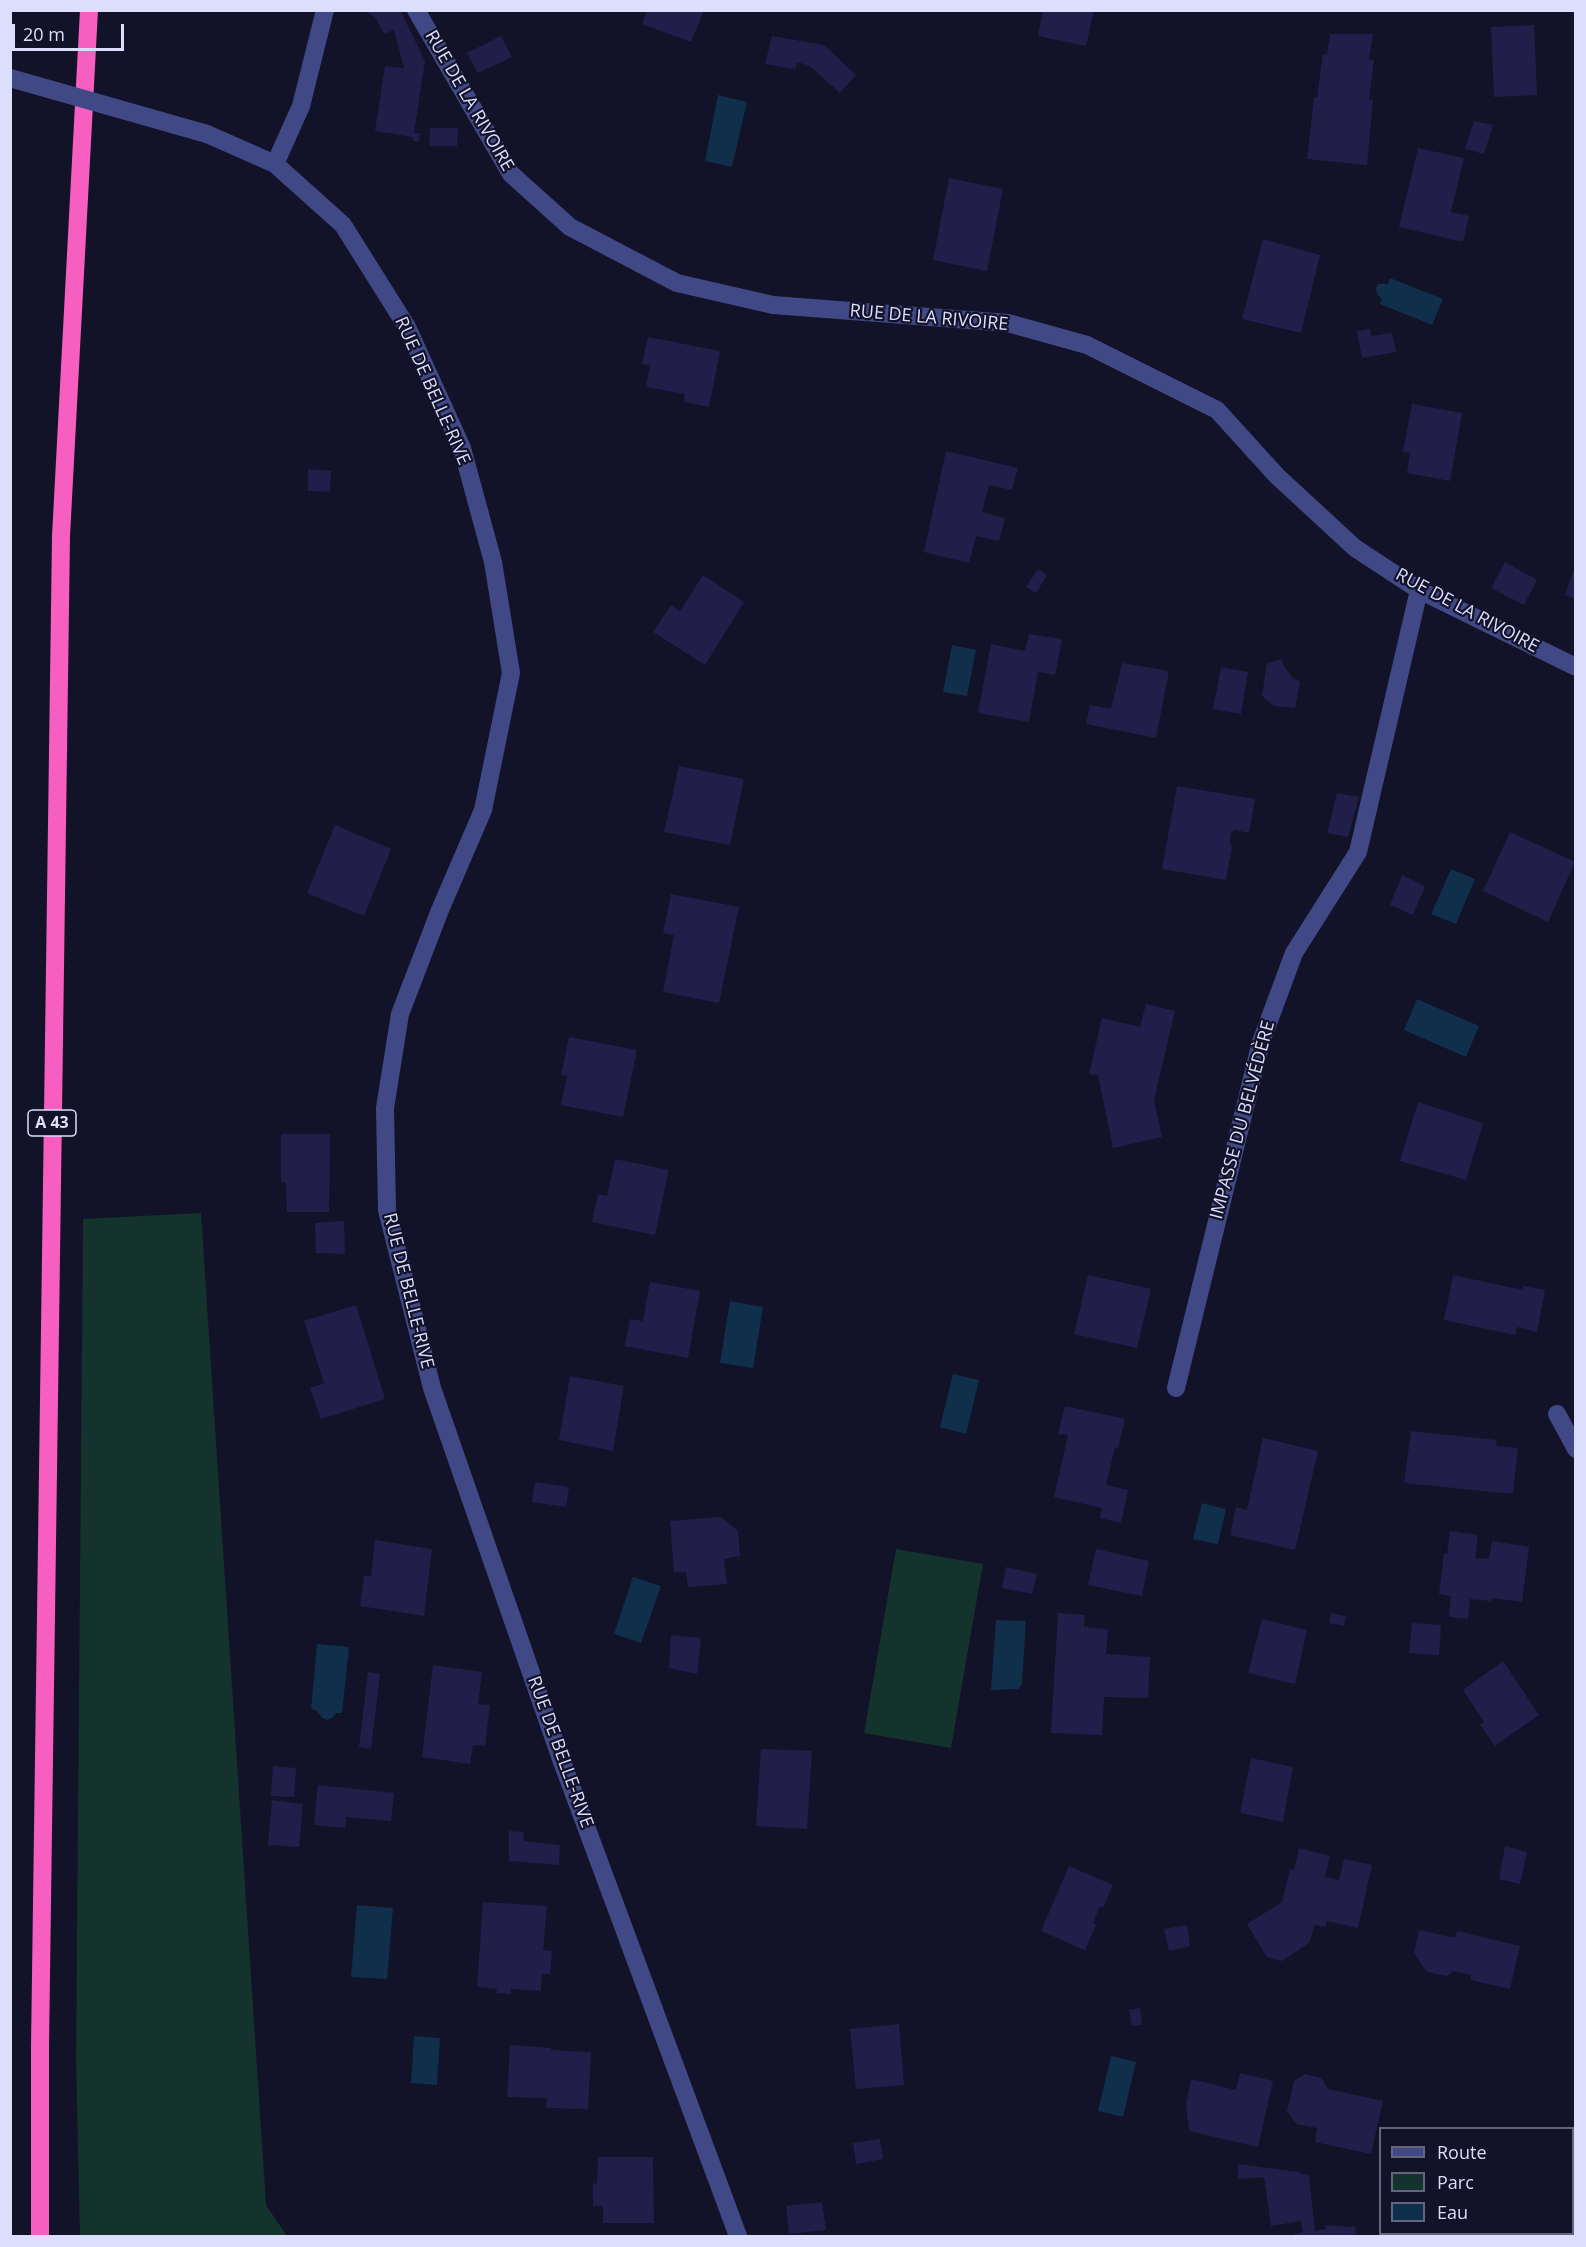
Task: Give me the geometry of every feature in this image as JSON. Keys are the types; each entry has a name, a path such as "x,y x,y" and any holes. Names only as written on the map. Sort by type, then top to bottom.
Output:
{"highway":[{"name":"A 43","path":"40,2236 40,2046 61,536 89,10"}],"street":[{"path":"275,164 302,106 325,10"},
{"name":"RUE DE LA RIVOIRE","path":"416,10 511,174 570,227 677,283 762,303 1008,323 1087,345 1217,410 1277,476 1355,548 1419,590 1575,667"},
{"name":"RUE DE BELLE-RIVE","path":"10,78 207,135 275,164 343,225 407,327 462,448 492,562 511,673 483,810 440,910 400,1014 386,1108 387,1210 432,1388 561,1759 738,2236"},
{"name":"IMPASSE DU BELVÉDÈRE","path":"1176,1388 1261,1042 1294,953 1358,852 1419,590"},
{"path":"1557,1414 1575,1449"}],"green space":[{"path":"201,1213 266,2205 287,2236 80,2236 76,2059 83,1219"},
{"path":"896,1549 983,1564 951,1748 864,1733"}],"water":[{"path":"718,95 747,102 732,167 705,161"},
{"path":"1390,278 1443,299 1432,325 1380,304 1382,299 1377,294 1376,288 1378,284 1388,284"},
{"path":"952,645 976,650 967,696 943,692"},
{"path":"1451,869 1475,879 1456,924 1431,914"},
{"path":"1417,999 1479,1026 1466,1057 1404,1030"},
{"path":"730,1301 763,1307 753,1368 720,1363"},
{"path":"953,1374 979,1380 966,1434 940,1427"},
{"path":"1202,1503 1226,1509 1218,1544 1193,1539"},
{"path":"633,1577 661,1586 641,1643 614,1634"},
{"path":"996,1620 1026,1621 1022,1684 1018,1689 991,1690"},
{"path":"317,1644 349,1647 342,1713 336,1713 327,1720 322,1718 316,1710 311,1709"},
{"path":"357,1905 393,1908 387,1979 351,1977"},
{"path":"414,2036 440,2038 437,2085 411,2083"},
{"path":"1111,2056 1136,2062 1123,2117 1098,2111"}],"building":[{"path":"369,10 400,10 425,61 414,133 420,133 419,141 413,141 413,137 375,131 385,66 404,68 394,30 384,34 375,17 369,14"},
{"path":"647,10 704,10 691,42 642,24"},
{"path":"1043,10 1094,10 1086,46 1038,36"},
{"path":"1534,25 1537,95 1494,97 1491,27"},
{"path":"1330,34 1373,34 1369,59 1374,60 1369,100 1373,100 1367,165 1307,159 1314,97 1317,97 1323,54 1327,55"},
{"path":"501,36 512,57 478,73 467,53"},
{"path":"772,36 824,45 856,75 840,93 810,66 797,62 795,69 765,64"},
{"path":"1474,121 1493,125 1484,154 1465,149"},
{"path":"430,128 458,128 457,146 429,146"},
{"path":"1418,148 1464,158 1451,212 1469,216 1463,242 1399,227"},
{"path":"949,178 1003,189 987,271 933,260"},
{"path":"1263,239 1320,255 1301,333 1242,319"},
{"path":"1370,329 1371,336 1392,333 1396,352 1362,358 1357,331"},
{"path":"648,337 720,351 709,407 684,402 685,394 646,387 650,365 642,364"},
{"path":"1412,404 1462,413 1450,481 1407,473 1410,453 1403,452"},
{"path":"946,451 1018,468 1012,490 989,485 982,512 1005,518 999,541 976,536 969,563 924,552"},
{"path":"308,469 331,471 330,492 308,491"},
{"path":"1505,562 1537,580 1524,605 1491,588"},
{"path":"1575,566 1575,599 1565,595"},
{"path":"1038,569 1047,575 1036,593 1026,587"},
{"path":"703,575 744,602 705,665 653,632 671,605 680,611"},
{"path":"1029,634 1062,639 1055,675 1038,672 1029,722 978,713 991,644 1025,651"},
{"path":"1282,659 1292,677 1300,682 1295,708 1274,706 1262,696 1267,663"},
{"path":"1122,663 1169,671 1156,738 1086,724 1090,705 1111,709"},
{"path":"1221,667 1248,672 1241,714 1213,709"},
{"path":"679,766 744,779 730,845 664,832"},
{"path":"1177,786 1255,799 1249,833 1235,830 1231,833 1232,847 1226,880 1162,869"},
{"path":"1337,793 1359,797 1348,837 1327,833"},
{"path":"335,825 391,849 364,916 307,893"},
{"path":"1510,832 1575,862 1548,922 1483,891"},
{"path":"1402,875 1425,886 1413,915 1390,905"},
{"path":"671,894 739,907 719,1003 663,992 674,935 663,933"},
{"path":"1146,1004 1175,1011 1154,1100 1162,1137 1113,1148 1098,1075 1089,1074 1102,1018 1140,1027"},
{"path":"569,1037 637,1050 623,1117 561,1105 567,1076 561,1075"},
{"path":"1418,1102 1483,1123 1466,1180 1400,1161"},
{"path":"281,1134 330,1134 329,1212 287,1212 286,1183 281,1182"},
{"path":"615,1159 669,1170 655,1235 592,1222 598,1194 607,1196"},
{"path":"344,1221 345,1254 316,1253 315,1223"},
{"path":"1088,1275 1151,1289 1137,1348 1074,1334"},
{"path":"1453,1275 1523,1290 1523,1286 1545,1290 1537,1332 1517,1327 1515,1335 1444,1320"},
{"path":"650,1282 700,1291 688,1358 625,1346 630,1319 643,1321"},
{"path":"356,1305 385,1399 321,1419 310,1388 324,1383 304,1321"},
{"path":"570,1376 624,1386 613,1451 559,1440"},
{"path":"1065,1406 1125,1419 1118,1449 1115,1447 1106,1485 1128,1490 1121,1523 1100,1518 1102,1508 1054,1497 1068,1435 1058,1434"},
{"path":"1411,1431 1496,1440 1497,1446 1518,1448 1513,1494 1404,1483"},
{"path":"1263,1438 1318,1451 1295,1550 1230,1535 1236,1507 1247,1510"},
{"path":"535,1482 569,1487 566,1507 532,1502"},
{"path":"721,1517 738,1531 740,1556 724,1559 727,1584 688,1587 686,1572 674,1572 670,1521"},
{"path":"1450,1531 1478,1535 1475,1558 1489,1559 1492,1541 1529,1547 1522,1602 1492,1598 1491,1601 1470,1599 1468,1619 1449,1617 1451,1596 1439,1594 1444,1553 1447,1554"},
{"path":"375,1540 432,1549 424,1616 360,1606 364,1576 371,1576"},
{"path":"1096,1549 1149,1561 1142,1596 1088,1585"},
{"path":"1006,1567 1037,1574 1032,1594 1002,1588"},
{"path":"1058,1613 1085,1615 1084,1627 1108,1629 1106,1654 1150,1657 1148,1698 1104,1697 1102,1735 1051,1733"},
{"path":"1331,1613 1346,1616 1344,1626 1329,1623"},
{"path":"1262,1619 1307,1630 1295,1684 1248,1673"},
{"path":"1412,1623 1441,1625 1439,1655 1409,1653"},
{"path":"671,1635 701,1638 697,1674 669,1668"},
{"path":"1503,1661 1539,1715 1495,1746 1480,1725 1484,1722 1463,1690"},
{"path":"433,1665 482,1672 478,1704 490,1705 485,1746 473,1745 470,1764 422,1757"},
{"path":"368,1672 380,1674 371,1749 359,1747"},
{"path":"761,1749 812,1751 807,1829 756,1826"},
{"path":"1251,1758 1293,1767 1283,1822 1240,1813"},
{"path":"273,1766 296,1768 294,1797 271,1796"},
{"path":"318,1785 394,1793 391,1821 346,1817 345,1828 314,1825"},
{"path":"272,1800 303,1804 299,1847 268,1845"},
{"path":"509,1831 523,1832 524,1841 560,1845 559,1865 509,1861"},
{"path":"1505,1846 1527,1852 1520,1884 1499,1879"},
{"path":"1299,1848 1330,1856 1325,1877 1339,1880 1344,1859 1372,1865 1358,1928 1327,1921 1325,1927 1314,1925 1310,1942 1282,1961 1267,1957 1247,1924 1282,1902 1290,1869 1294,1870"},
{"path":"1069,1866 1113,1885 1103,1908 1100,1906 1093,1923 1096,1925 1085,1950 1041,1931"},
{"path":"483,1902 547,1906 543,1950 552,1951 550,1974 542,1974 541,1991 511,1989 511,1994 496,1993 497,1989 477,1987"},
{"path":"1187,1925 1190,1946 1169,1951 1164,1929"},
{"path":"1419,1930 1455,1938 1457,1931 1520,1946 1510,1989 1471,1980 1471,1975 1454,1971 1447,1976 1427,1972 1414,1953"},
{"path":"1140,2008 1142,2025 1132,2026 1129,2010"},
{"path":"899,2024 904,2085 856,2089 850,2029"},
{"path":"510,2045 591,2052 588,2109 546,2108 547,2098 507,2097"},
{"path":"1240,2073 1273,2081 1258,2147 1189,2131 1186,2105 1191,2079 1236,2090"},
{"path":"1305,2074 1321,2078 1328,2089 1383,2101 1371,2154 1315,2142 1317,2128 1296,2124 1287,2111 1294,2081"},
{"path":"880,2139 883,2159 856,2164 853,2143"},
{"path":"598,2157 653,2157 654,2223 603,2223 603,2206 593,2206 593,2184 597,2183"},
{"path":"1238,2164 1309,2175 1315,2231 1326,2229 1325,2225 1355,2227 1356,2236 1295,2236 1294,2234 1303,2232 1301,2221 1271,2226 1264,2177 1238,2179"},
{"path":"822,2202 826,2230 789,2234 786,2206"}]}
